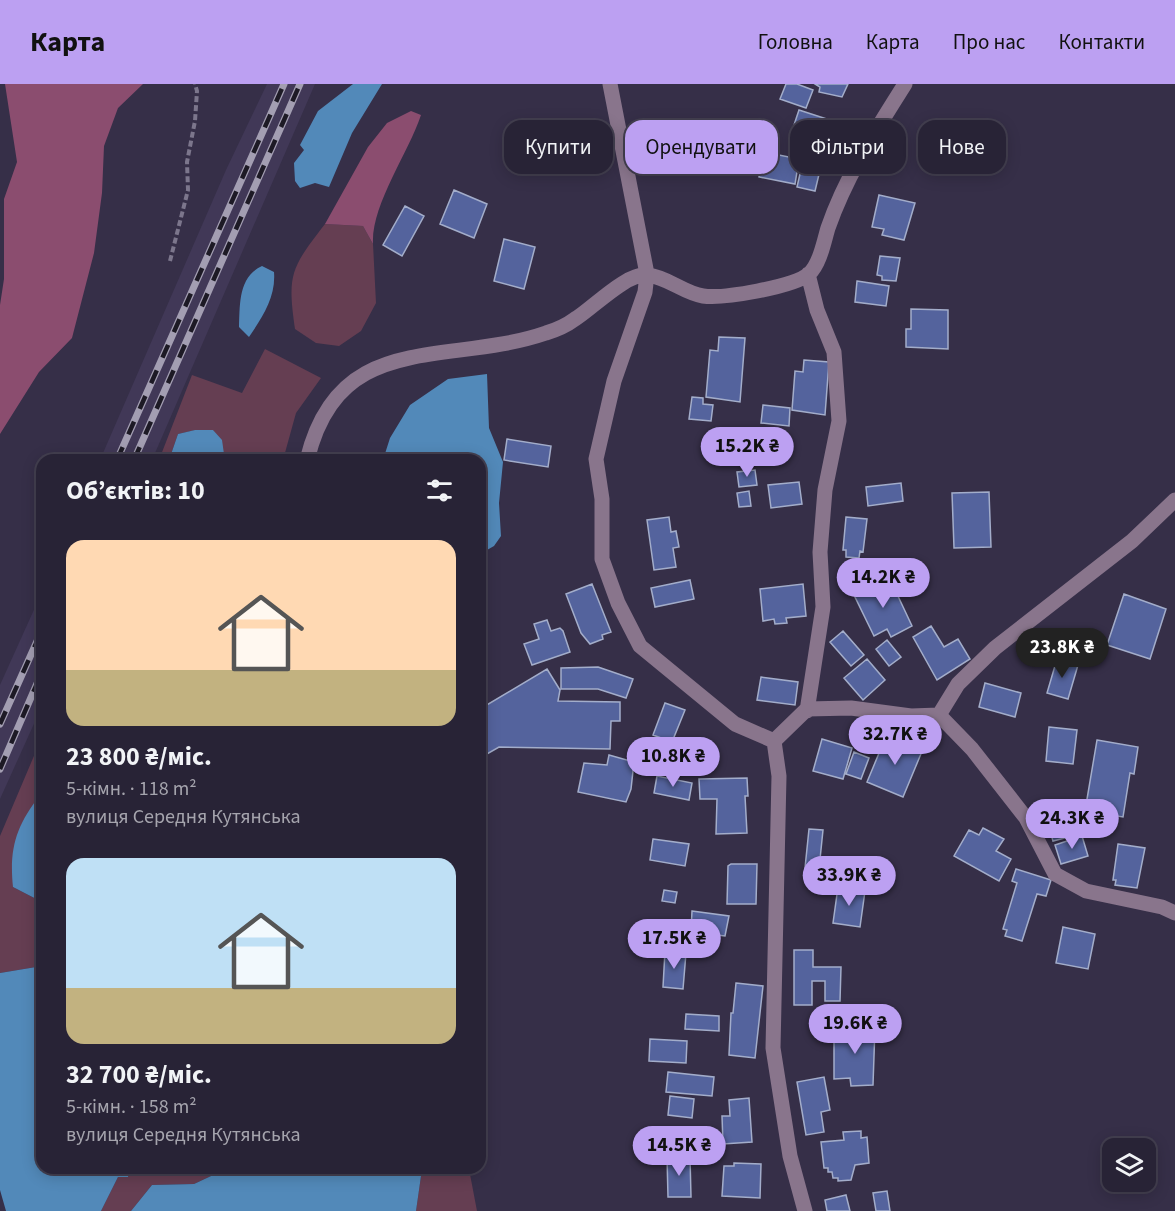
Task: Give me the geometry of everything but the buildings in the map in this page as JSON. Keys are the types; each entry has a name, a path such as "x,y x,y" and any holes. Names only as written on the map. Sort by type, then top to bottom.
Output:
{"street":[{"path":"610,84 647,274 645,292 614,381 596,459 602,499 602,559 618,603 640,646 735,724 774,741"},
{"path":"308,454 313,435 340,390 382,364 508,343 547,333 574,320 627,281 647,274 703,296 737,295 776,286 808,274 818,258 835,209 871,137 905,84"},
{"path":"774,741 807,710 823,607 820,552 825,490 839,421 834,352 817,310 808,274"},
{"path":"939,715 958,684 995,648 1132,541 1175,500"},
{"path":"807,710 850,708 911,716 939,715 972,749 1026,818 1055,874 1086,891 1162,907 1175,913"},
{"path":"774,741 779,776 773,1048 790,1156 805,1211"}],"path":[{"path":"170,261 188,190 187,162 198,91 195,84"}],"shaded area":[{"path":"5,84 143,84 118,108 104,146 102,193 94,253 72,338 39,372 0,434 0,305 4,279 4,199 17,162"},
{"path":"267,84 315,84 155,454 103,454 226,170"},
{"path":"411,111 421,115 384,196 374,229 373,244 363,226 325,224 368,147 387,123"},
{"path":"325,224 363,226 373,244 376,303 361,331 339,346 316,343 295,329 292,296 294,272 305,251"},
{"path":"265,349 321,378 296,413 285,454 224,454 213,430 196,430 178,434 171,454 161,454 192,375 242,393"},
{"path":"36,605 36,719 0,799 0,685"},
{"path":"36,751 36,814 13,887 36,899 36,967 0,973 0,836"},
{"path":"129,1174 215,1174 194,1184 152,1185 131,1211 101,1211 118,1177 128,1177"},
{"path":"421,1174 470,1174 477,1211 416,1211"}],"water":[{"path":"353,84 382,84 352,133 329,187 315,183 300,188 295,181 294,163 304,150 300,145 318,111"},
{"path":"262,266 274,272 273,290 264,314 249,337 239,327 242,292 248,277"},
{"path":"487,374 489,428 503,462 499,503 501,536 494,546 486,551 486,454 385,454 390,438 410,405 448,379"},
{"path":"195,430 213,430 222,440 224,454 171,454 178,434"},
{"path":"36,800 36,899 13,887 12,873 16,838"},
{"path":"36,967 36,1174 129,1174 128,1177 118,1177 101,1211 6,1211 0,1190 0,973"},
{"path":"215,1174 421,1174 416,1211 131,1211 152,1185 194,1184"}],"railway":[{"path":"120,454 284,84"},
{"path":"137,454 300,84"},
{"path":"0,724 36,643"},
{"path":"0,769 36,686"}]}
